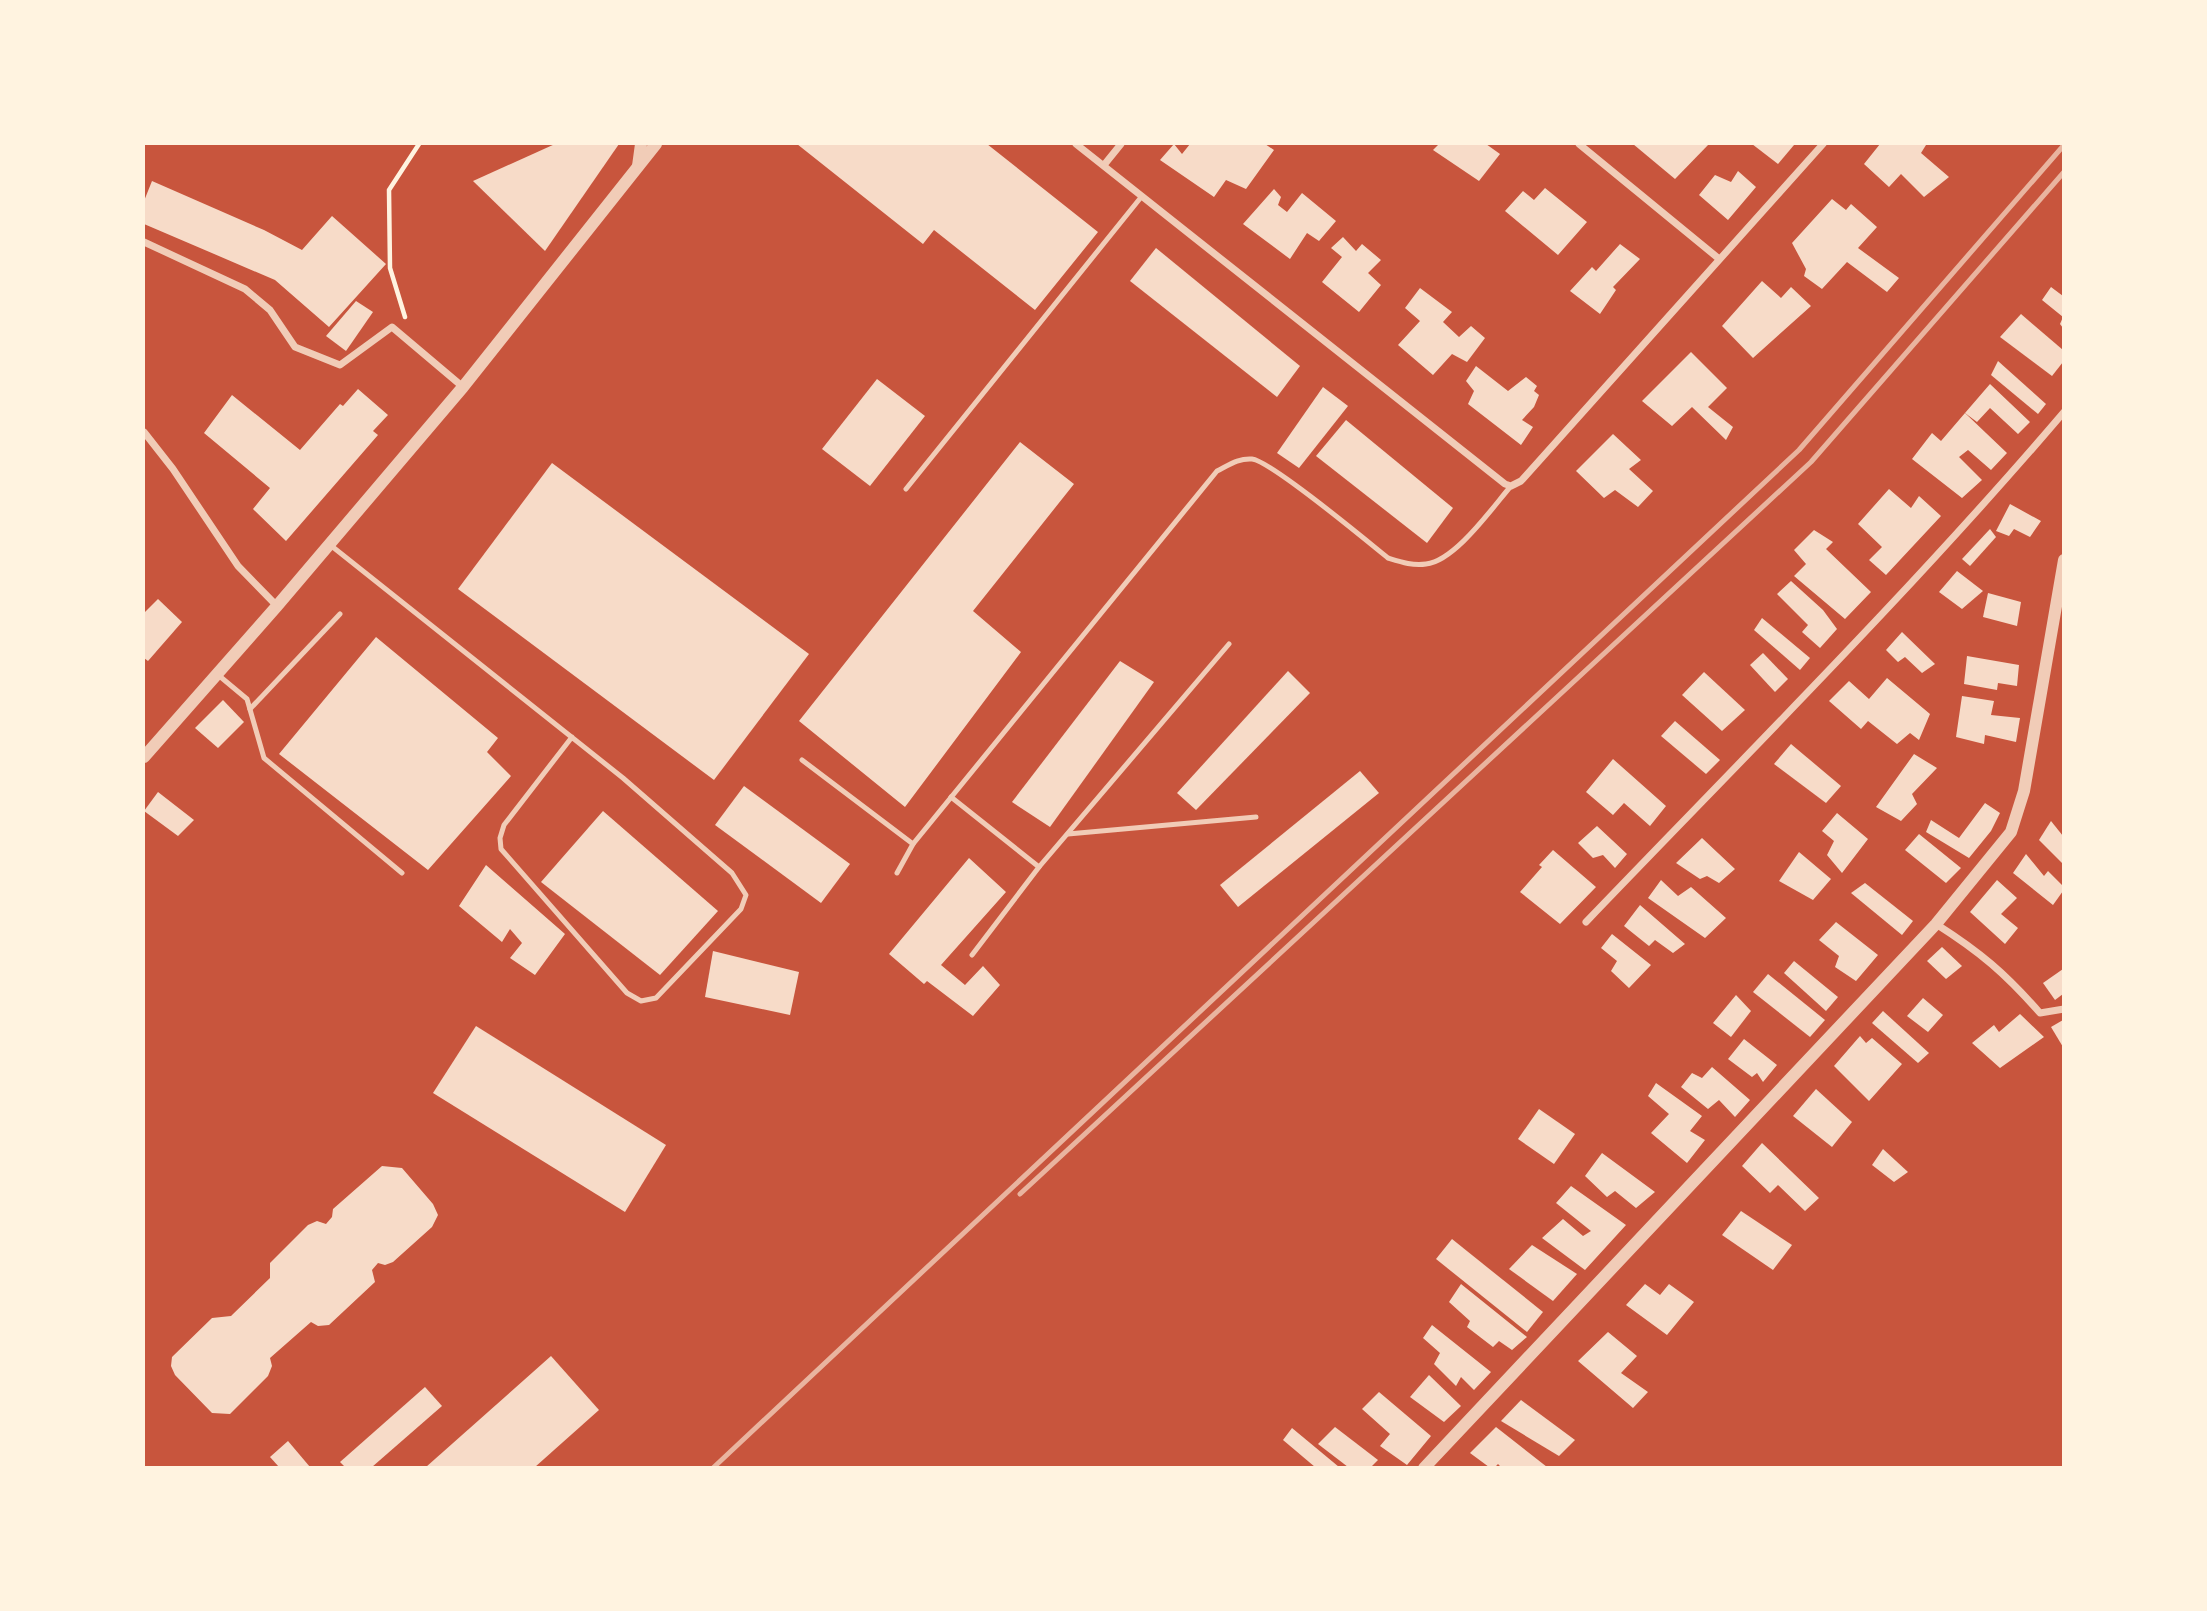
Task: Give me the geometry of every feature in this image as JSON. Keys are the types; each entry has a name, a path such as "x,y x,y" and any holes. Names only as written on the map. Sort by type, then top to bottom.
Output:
{"street":[{"path":"638,167 641,144"},
{"path":"144,757 277,606 463,387 656,144"},
{"path":"1076,144 1494,476 1511,486 1521,481 1718,258 1823,144"},
{"path":"1104,165 1121,144"},
{"path":"1579,144 1718,258"},
{"path":"144,242 245,289 270,310 295,347 340,365 391,327 463,387"},
{"path":"1586,922 1916,577 2011,474 2063,412"},
{"path":"144,432 173,469 238,566 277,606"},
{"path":"1424,1468 1936,924 2011,832 2024,791 2063,560"},
{"path":"1936,924 1978,951 2011,979 2040,1013 2063,1009"}],"lane":[{"path":"906,489 1142,196"},
{"path":"897,873 914,844 951,797 1217,471 1240,459 1256,459 1388,558 1409,564 1429,564 1454,551 1511,486"},
{"path":"330,544 572,737 623,778 732,873 746,895 741,909 656,999 641,1001 627,993 501,849 500,838 504,825 572,737"},
{"path":"250,709 340,614"},
{"path":"972,955 1039,867 1229,644"},
{"path":"217,674 247,699 264,758 402,873"},
{"path":"802,760 914,844"},
{"path":"951,797 1039,867"},
{"path":"1068,834 1256,817"}],"path":[{"path":"408,341 407,322 390,268 389,190 419,144"}],"building":[{"path":"555,144 619,144 545,251 473,181"},
{"path":"797,144 987,144 1098,232 1035,310 934,230 923,244"},
{"path":"1174,144 1182,154 1190,144 1265,144 1274,150 1246,189 1226,180 1214,197 1160,160"},
{"path":"1439,144 1486,144 1500,154 1479,181 1433,150"},
{"path":"1633,144 1709,144 1675,179"},
{"path":"1752,144 1792,144 1794,145 1778,164"},
{"path":"1880,144 1924,144 1926,145 1921,153 1949,177 1924,197 1901,174 1889,187 1864,164"},
{"path":"1738,171 1756,187 1728,220 1699,195 1715,175 1731,182"},
{"path":"152,181 264,230 302,250 332,216 386,264 329,327 275,280 144,224 144,201"},
{"path":"1545,188 1587,222 1558,255 1505,211 1523,191 1534,200"},
{"path":"1274,189 1281,197 1278,205 1287,212 1302,193 1336,221 1319,241 1307,233 1290,259 1243,224"},
{"path":"1832,199 1846,210 1851,204 1877,227 1858,248 1899,278 1887,292 1847,262 1822,289 1804,276 1806,269 1792,243"},
{"path":"1343,237 1356,251 1362,244 1381,260 1368,273 1381,285 1359,312 1322,282 1342,257 1331,248"},
{"path":"1620,244 1640,259 1613,287 1616,290 1600,314 1570,291 1592,267 1596,271"},
{"path":"1156,248 1300,366 1277,397 1130,281"},
{"path":"1762,281 1781,298 1791,287 1811,306 1753,358 1722,326"},
{"path":"2051,287 2063,296 2063,317 2042,300"},
{"path":"1420,288 1452,312 1443,322 1459,337 1471,326 1485,338 1467,362 1452,354 1433,375 1398,345 1420,321 1405,308"},
{"path":"356,301 373,312 346,351 326,336"},
{"path":"2021,314 2063,350 2063,362 2052,376 2000,337"},
{"path":"1691,352 1727,388 1708,407 1733,427 1726,440 1692,407 1672,426 1642,401"},
{"path":"1998,361 2046,404 2038,414 1991,375"},
{"path":"1476,366 1508,391 1526,377 1537,386 1534,391 1539,395 1534,407 1522,420 1533,427 1521,445 1468,404 1474,391 1466,381"},
{"path":"877,379 925,416 870,486 822,449"},
{"path":"1990,384 2030,422 2018,434 1990,408 1977,422 1965,413"},
{"path":"1323,387 1348,406 1299,468 1277,453"},
{"path":"358,389 388,415 373,431 378,435 286,541 253,509 270,488 204,433 232,395 300,450 340,404 343,406"},
{"path":"1965,413 2007,453 1991,470 1968,450 1959,457 1982,480 1962,498 1912,459 1932,433 1941,441"},
{"path":"1346,420 1453,508 1427,543 1316,456"},
{"path":"1613,434 1641,460 1629,469 1653,491 1638,507 1615,490 1604,498 1576,471"},
{"path":"1020,442 1074,484 973,611 1021,652 905,807 799,721"},
{"path":"552,463 809,654 714,780 458,589"},
{"path":"1889,489 1911,508 1919,496 1941,516 1886,575 1869,560 1882,547 1858,524"},
{"path":"2010,504 2041,521 2030,537 2014,529 2009,536 1996,531"},
{"path":"1990,529 1996,537 1970,566 1962,559"},
{"path":"1814,530 1833,542 1826,549 1871,592 1845,619 1794,576 1806,564 1794,550"},
{"path":"1957,571 1983,591 1962,609 1939,592"},
{"path":"1791,581 1823,610 1837,629 1820,648 1802,632 1808,625 1777,594"},
{"path":"1988,593 2021,602 2017,626 1983,617"},
{"path":"158,599 182,622 148,661 144,658 144,613"},
{"path":"1762,618 1810,658 1800,670 1754,630"},
{"path":"1902,632 1935,664 1922,673 1905,657 1898,662 1886,650"},
{"path":"376,637 498,738 487,752 511,776 428,870 279,754"},
{"path":"1763,653 1788,679 1775,692 1750,665"},
{"path":"1967,656 2019,665 2017,686 1998,683 1997,690 1964,684"},
{"path":"1120,661 1154,682 1050,827 1012,802"},
{"path":"1288,671 1310,693 1196,810 1177,793"},
{"path":"1704,672 1745,710 1722,731 1682,695"},
{"path":"1887,678 1930,714 1919,740 1910,733 1897,744 1868,721 1861,729 1829,701 1849,681 1869,699"},
{"path":"1962,696 1994,701 1991,715 2020,718 2016,742 1985,735 1984,744 1956,737"},
{"path":"223,700 244,722 218,748 195,728"},
{"path":"1675,721 1720,760 1706,774 1661,736"},
{"path":"1791,744 1841,786 1826,803 1774,764"},
{"path":"1914,754 1937,768 1912,794 1917,804 1901,821 1876,807"},
{"path":"1613,759 1666,806 1650,826 1624,803 1613,815 1586,792"},
{"path":"1360,771 1379,793 1238,907 1220,885"},
{"path":"744,786 850,864 821,903 715,825"},
{"path":"158,792 194,820 178,836 144,811"},
{"path":"1985,803 2000,813 1991,831 1969,858 1926,832 1931,820 1959,838"},
{"path":"603,811 718,911 660,975 541,882"},
{"path":"1837,813 1868,839 1842,873 1827,855 1834,841 1822,831"},
{"path":"2051,821 2063,836 2063,864 2039,840"},
{"path":"1597,826 1627,854 1615,868 1603,855 1593,858 1578,843"},
{"path":"1919,834 1961,868 1946,883 1905,850"},
{"path":"1702,838 1735,869 1719,883 1707,876 1700,879 1676,863"},
{"path":"1553,850 1596,887 1560,924 1520,892"},
{"path":"1799,852 1831,879 1813,900 1779,881"},
{"path":"2026,854 2044,876 2048,871 2063,886 2063,891 2053,905 2013,873"},
{"path":"969,858 1006,892 941,965 965,985 983,966 1000,985 973,1016 927,981 924,984 889,954"},
{"path":"486,865 565,934 535,975 510,958 522,943 510,929 502,942 459,906"},
{"path":"1661,880 1678,896 1691,887 1726,918 1705,938 1648,898"},
{"path":"1997,880 2017,898 2001,914 2018,928 2005,944 1970,912"},
{"path":"1865,883 1913,921 1902,935 1851,893"},
{"path":"1640,905 1685,944 1673,953 1655,940 1649,946 1624,926"},
{"path":"1836,922 1878,955 1856,981 1835,967 1839,956 1819,940"},
{"path":"1612,934 1651,965 1629,988 1611,971 1617,961 1601,948"},
{"path":"1942,947 1962,966 1946,979 1927,961"},
{"path":"713,951 799,972 790,1015 705,997"},
{"path":"1794,961 1838,997 1826,1011 1784,973"},
{"path":"2063,969 2063,994 2055,1000 2043,983"},
{"path":"1768,974 1825,1020 1810,1037 1753,992"},
{"path":"1736,995 1751,1011 1731,1037 1713,1023"},
{"path":"1923,998 1943,1015 1928,1032 1907,1016"},
{"path":"1883,1011 1929,1053 1918,1063 1872,1023"},
{"path":"2020,1014 2044,1037 2000,1068 1972,1043 1994,1025 1999,1032"},
{"path":"2063,1020 2063,1047 2051,1027"},
{"path":"476,1026 666,1145 625,1212 433,1093"},
{"path":"1860,1036 1866,1043 1872,1038 1902,1064 1869,1101 1834,1066"},
{"path":"1744,1039 1777,1065 1763,1082 1757,1073 1752,1077 1728,1059"},
{"path":"1712,1067 1750,1100 1735,1117 1719,1100 1708,1109 1681,1087 1692,1073 1702,1078"},
{"path":"1656,1083 1702,1116 1690,1131 1705,1140 1687,1163 1651,1133 1669,1114 1648,1096"},
{"path":"1816,1089 1852,1122 1832,1147 1793,1116"},
{"path":"1539,1109 1575,1134 1554,1164 1518,1139"},
{"path":"1762,1143 1819,1198 1805,1211 1778,1185 1770,1193 1742,1166"},
{"path":"1883,1149 1908,1172 1894,1182 1872,1165"},
{"path":"1602,1153 1655,1192 1636,1208 1615,1191 1607,1197 1585,1176"},
{"path":"382,1166 402,1168 433,1204 438,1215 432,1227 393,1262 385,1265 378,1263 372,1270 375,1282 329,1325 318,1326 311,1322 270,1358 272,1366 268,1376 230,1414 212,1413 175,1375 171,1366 172,1357 212,1318 231,1316 270,1278 270,1263 308,1225 317,1221 326,1224 332,1217 333,1209"},
{"path":"1571,1186 1626,1225 1585,1270 1542,1238 1563,1219 1583,1236 1591,1231 1556,1203"},
{"path":"1741,1211 1792,1245 1773,1270 1722,1235"},
{"path":"1452,1239 1543,1312 1527,1332 1436,1259"},
{"path":"1532,1245 1577,1274 1553,1301 1509,1269"},
{"path":"1461,1284 1527,1337 1512,1350 1499,1341 1493,1347 1467,1327 1470,1321 1449,1302"},
{"path":"1645,1284 1660,1295 1669,1284 1694,1302 1667,1335 1626,1305"},
{"path":"1432,1325 1491,1372 1474,1390 1461,1377 1456,1386 1434,1364 1440,1353 1423,1338"},
{"path":"1608,1332 1637,1356 1621,1373 1648,1392 1633,1408 1578,1361"},
{"path":"551,1356 599,1410 535,1467 426,1467"},
{"path":"1429,1375 1461,1406 1444,1422 1410,1397"},
{"path":"425,1387 442,1406 372,1467 345,1467 340,1462"},
{"path":"1379,1392 1431,1436 1407,1465 1380,1446 1390,1434 1362,1409"},
{"path":"1521,1400 1575,1440 1559,1456 1501,1421"},
{"path":"1335,1427 1378,1460 1371,1467 1348,1467 1318,1444"},
{"path":"1496,1427 1547,1467 1501,1467 1498,1464 1489,1467 1470,1453"},
{"path":"1292,1428 1339,1467 1315,1467 1283,1440"},
{"path":"288,1441 310,1467 279,1467 270,1457"}],"railway":[{"path":"713,1468 1799,450 2064,145"},
{"path":"1020,1194 1811,462 2064,172"}]}
